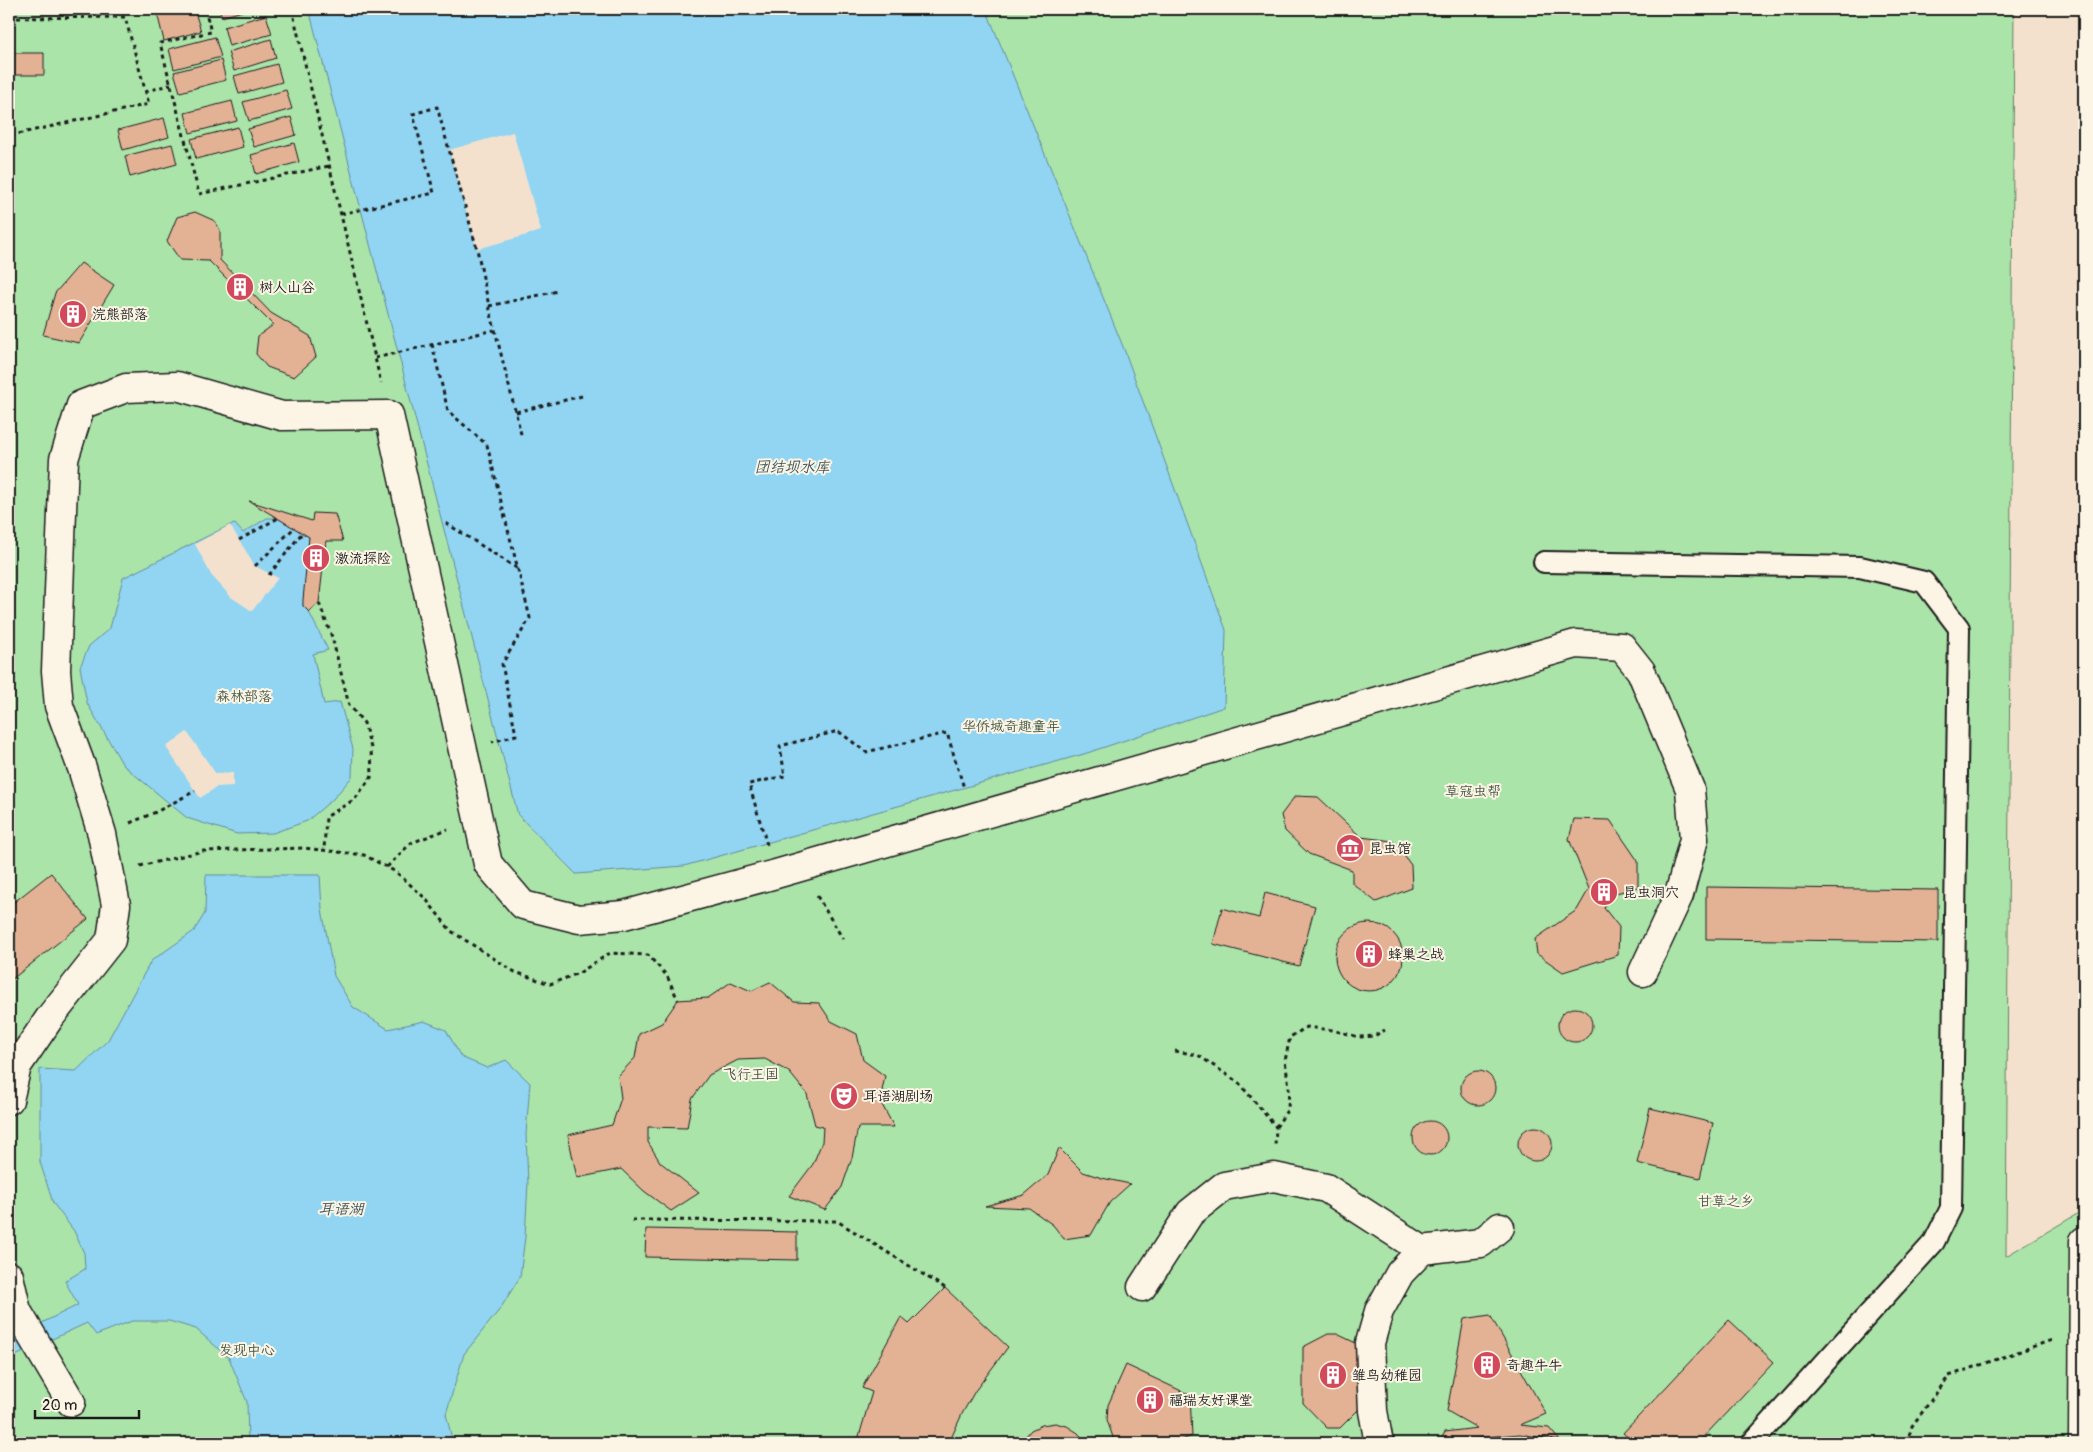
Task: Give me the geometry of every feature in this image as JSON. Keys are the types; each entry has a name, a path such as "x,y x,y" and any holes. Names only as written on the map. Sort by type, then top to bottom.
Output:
{"street":[{"path":"9,1100 17,1066 51,1016 111,940 116,905 102,834 82,768 59,706 56,671 64,459 81,406 126,388 177,386 282,416 389,415 488,864 523,905 579,919 624,915 788,871 1576,644 1622,647 1641,671 1690,789 1694,839 1679,896 1643,972"},
{"path":"1142,1288 1190,1213 1224,1186 1274,1177 1326,1188 1422,1250"},
{"path":"1379,1443 1373,1411 1370,1343 1378,1311 1400,1273 1422,1250 1481,1243 1500,1227"},
{"path":"2083,1443 2084,1241"},
{"path":"9,1276 17,1311 72,1402"}],"lane":[{"path":"1544,562 1860,567 1924,582 1959,628 1951,1208 1934,1242 1752,1443"}],"path":[{"path":"205,9 211,32 160,43 199,194 329,166"},
{"path":"292,9 389,415"},
{"path":"9,18 125,18 149,104 9,136"},
{"path":"145,92 171,84"},
{"path":"341,214 434,193 413,114 437,107 477,249 488,306 522,438"},
{"path":"488,306 558,291"},
{"path":"375,358 494,330"},
{"path":"432,344 448,411 486,445 530,618 502,664 516,735 464,752"},
{"path":"516,412 582,396"},
{"path":"408,499 518,569"},
{"path":"239,540 278,518"},
{"path":"255,566 294,528"},
{"path":"269,575 302,533"},
{"path":"318,603 332,637 348,705 364,722 371,748 372,776 355,799 326,817 324,850"},
{"path":"843,939 788,871 749,784 785,776 780,746 838,731 866,752 947,734 973,818"},
{"path":"102,834 156,812 195,790"},
{"path":"387,867 411,843 452,827 479,822"},
{"path":"110,874 203,851 304,848 364,854 396,872 425,898 451,931 514,972 550,984 579,973 610,953 648,955 667,976 678,1000"},
{"path":"1274,1177 1276,1127 1288,1109 1289,1086 1285,1062 1290,1037 1307,1027 1332,1030 1359,1037 1374,1036 1385,1030"},
{"path":"1175,1051 1198,1054 1239,1083 1276,1127"},
{"path":"632,1220 837,1221 945,1288"},
{"path":"1907,1443 1912,1426 1949,1376 1994,1359 2084,1349"}],"green space":[{"name":"华侨城奇趣童年","path":"9,9 2014,9 2006,1256 2084,1210 2084,1443 9,1443"}],"water":[{"name":"团结坝水库","path":"309,9 986,9 1124,349 1226,630 1224,707 1084,754 684,866 576,874 518,815"},
{"path":"267,518 278,518 309,537 303,606 309,612 328,650 313,654 324,704 340,702 353,749 352,777 333,799 307,821 273,833 237,834 187,818 123,765 87,703 80,667 89,646 110,628 123,578 230,525 235,524 243,533"},
{"name":"耳语湖","path":"206,875 320,875 322,909 334,976 353,1007 388,1029 424,1021 446,1030 461,1057 487,1068 506,1060 530,1083 526,1134 528,1183 525,1237 520,1277 500,1309 464,1354 446,1414 453,1443 248,1443 247,1402 229,1358 196,1329 169,1321 132,1321 96,1335 87,1323 9,1359 9,1339 78,1305 65,1281 85,1269 84,1253 74,1231 53,1203 40,1162 40,1069 76,1071 108,1040 151,961 194,931 205,913"}],"pier":[{"path":"513,132 541,231 477,249 449,150"},
{"path":"230,525 255,566 278,578 252,611 231,597 211,575 195,544"},
{"path":"187,732 216,774 233,773 233,786 217,787 200,798 166,747"}],"building":[{"path":"156,9 194,9 201,31 164,41"},
{"path":"219,9 249,9 222,17"},
{"path":"266,15 272,34 229,46 224,27"},
{"path":"215,37 221,57 174,69 169,49"},
{"path":"271,39 276,58 234,71 228,52"},
{"path":"9,53 44,53 44,75 9,75"},
{"path":"221,60 226,80 180,92 174,72"},
{"path":"277,64 282,82 239,94 234,76"},
{"path":"286,90 292,109 249,121 243,102"},
{"path":"232,101 237,121 190,133 185,113"},
{"path":"291,117 296,135 254,147 248,129"},
{"path":"164,118 169,137 123,150 118,130"},
{"path":"238,127 243,147 196,159 191,139"},
{"path":"294,143 299,162 256,174 251,155"},
{"path":"172,144 177,164 130,177 125,156"},
{"name":"树人山谷","path":"195,212 215,221 220,230 220,260 271,313 310,336 316,357 294,377 267,367 256,354 258,336 273,325 209,261 180,260 167,241 177,217"},
{"name":"浣熊部落","path":"81,263 114,285 79,343 43,335 55,293"},
{"name":"激流探险","path":"249,501 312,521 313,513 335,514 343,541 326,541 319,603 309,612 303,606 303,600 309,537"},
{"name":"昆虫馆","path":"1295,796 1318,797 1361,837 1393,841 1411,865 1412,888 1376,902 1352,883 1352,870 1309,854 1285,831 1281,815"},
{"name":"昆虫洞穴","path":"1574,819 1610,820 1638,861 1638,887 1609,895 1604,908 1619,927 1618,955 1563,972 1537,954 1535,939 1577,910 1589,889 1569,839"},
{"path":"51,873 88,919 11,980 9,977 9,906"},
{"path":"1706,887 1938,890 1938,942 1706,939"},
{"path":"1265,893 1315,906 1299,966 1213,944 1222,908 1259,918"},
{"name":"蜂巢之战","path":"1369,923 1382,926 1393,933 1400,944 1403,957 1400,970 1393,981 1382,988 1369,991 1356,988 1345,981 1338,970 1335,957 1338,944 1345,933 1356,926"},
{"name":"耳语湖剧场","path":"731,982 751,991 770,982 794,1002 819,1003 831,1021 857,1034 863,1060 885,1076 880,1101 894,1127 858,1127 852,1158 842,1187 825,1210 789,1196 813,1164 822,1142 823,1127 815,1125 807,1094 789,1072 765,1059 738,1060 709,1075 692,1099 687,1128 648,1127 648,1142 660,1162 699,1193 671,1211 644,1191 621,1169 577,1178 568,1135 612,1125 621,1098 618,1076 635,1058 639,1034 662,1023 678,1000 708,998"},
{"path":"1575,1008 1582,1009 1587,1013 1591,1018 1591,1032 1587,1037 1582,1041 1575,1042 1568,1041 1563,1037 1559,1032 1558,1025 1559,1018 1563,1013 1568,1009"},
{"path":"1478,1071 1485,1072 1490,1076 1494,1081 1494,1095 1490,1100 1485,1104 1478,1105 1471,1104 1466,1100 1462,1095 1461,1088 1462,1081 1466,1076 1471,1072"},
{"path":"1650,1108 1713,1123 1700,1178 1637,1163"},
{"path":"1430,1121 1437,1122 1442,1126 1446,1131 1446,1145 1442,1150 1437,1154 1430,1155 1423,1154 1418,1150 1414,1145 1413,1138 1414,1131 1418,1126 1423,1122"},
{"path":"1535,1127 1542,1128 1547,1132 1551,1137 1551,1151 1547,1156 1542,1160 1535,1161 1528,1160 1523,1156 1519,1151 1518,1144 1519,1137 1523,1132 1528,1128"},
{"path":"1059,1148 1083,1172 1130,1184 1110,1202 1091,1235 1064,1239 1053,1225 1029,1208 985,1206 1024,1195 1048,1175"},
{"path":"646,1229 797,1232 797,1260 645,1257"},
{"path":"945,1288 1008,1347 975,1391 949,1443 857,1443 872,1392 862,1388 901,1317 909,1324"},
{"name":"奇趣牛牛","path":"1490,1315 1546,1414 1520,1425 1549,1428 1560,1441 1520,1434 1439,1443 1445,1432 1477,1428 1447,1411 1464,1319"},
{"path":"1729,1320 1774,1362 1698,1443 1634,1443 1623,1433"},
{"name":"雏鸟幼稚园","path":"1328,1334 1337,1334 1362,1346 1364,1404 1340,1428 1327,1428 1303,1403 1303,1347"},
{"name":"福瑞友好课堂","path":"1126,1365 1190,1395 1192,1436 1173,1443 1115,1443 1107,1420 1108,1405"},
{"path":"1055,1423 1067,1426 1078,1433 1087,1443 1020,1443 1031,1430 1042,1425"}],"place":[{"name":"树人山谷","path":"240,287"},
{"name":"浣熊部落","path":"73,314"},
{"name":"激流探险","path":"316,558"},
{"name":"昆虫馆","path":"1350,848"},
{"name":"昆虫洞穴","path":"1604,892"},
{"name":"蜂巢之战","path":"1369,954"},
{"name":"耳语湖剧场","path":"844,1096"},
{"name":"奇趣牛牛","path":"1487,1365"},
{"name":"雏鸟幼稚园","path":"1333,1375"},
{"name":"福瑞友好课堂","path":"1150,1400"}],"park label":[{"name":"森林部落","path":"244,696"},
{"name":"草寇虫帮","path":"1473,791"},
{"name":"飞行王国","path":"751,1074"},
{"name":"甘草之乡","path":"1726,1201"},
{"name":"发现中心","path":"247,1350"}]}
